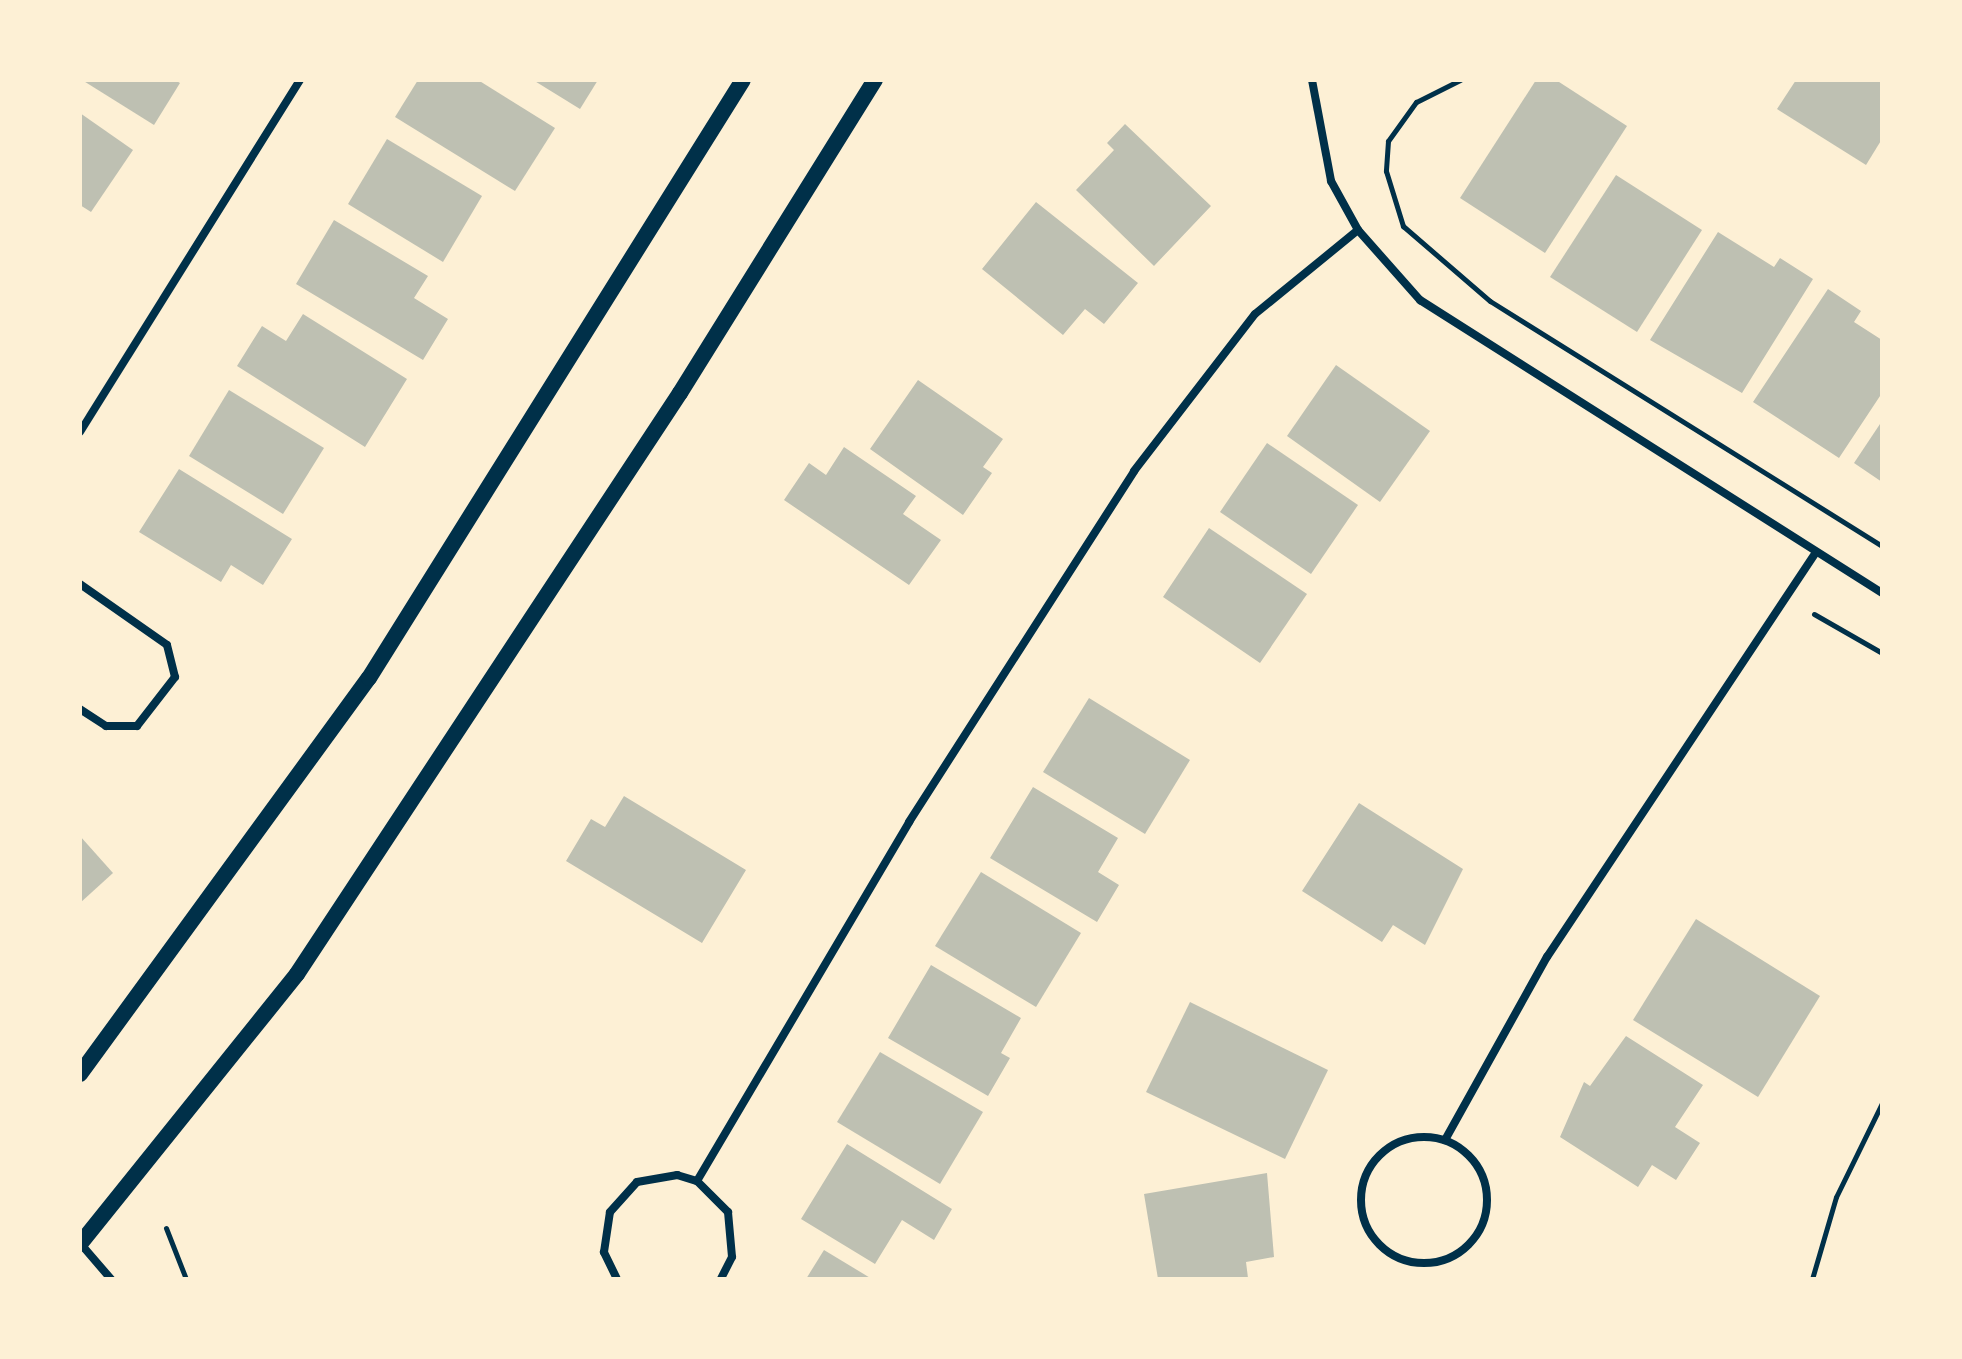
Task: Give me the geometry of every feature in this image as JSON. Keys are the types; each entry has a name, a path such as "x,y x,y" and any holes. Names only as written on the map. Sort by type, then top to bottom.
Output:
{"main road":[{"path":"80,1074 369,678 743,80"},
{"path":"80,1244 297,974 680,393 875,80"}],"street":[{"path":"80,432 300,80"},
{"path":"1312,80 1331,181 1358,230 1388,270 1468,334 1882,593"},
{"path":"697,1181 909,822 1134,471 1255,314 1358,230"},
{"path":"1445,1140 1547,957 1816,552"},
{"path":"80,584 167,645 175,677 137,726 106,726 80,709"},
{"path":"1445,1140 1480,1170 1485,1215 1458,1253 1414,1263 1374,1240 1360,1196 1380,1154 1399,1141 1445,1140"},
{"path":"617,1279 603,1232 621,1195 657,1175 697,1181 728,1212 734,1234 721,1279"},
{"path":"80,1244 111,1279"}],"path":[{"path":"1460,80 1416,102 1388,141 1386,171 1403,226 1490,301 1882,546"},
{"path":"1814,614 1882,653"},
{"path":"1812,1279 1836,1197 1882,1103"},
{"path":"166,1228 186,1279"}],"building":[{"path":"82,80 175,80 180,83 154,125"},
{"path":"418,80 478,80 555,128 515,191 395,117"},
{"path":"533,80 598,80 580,109"},
{"path":"1536,80 1556,80 1627,126 1545,253 1460,198"},
{"path":"1796,80 1882,80 1882,139 1866,165 1777,109"},
{"path":"80,113 133,150 91,212 80,205"},
{"path":"1125,124 1211,206 1154,266 1076,190 1114,150 1107,143"},
{"path":"387,139 482,196 443,262 348,204"},
{"path":"1616,175 1702,230 1637,332 1550,277"},
{"path":"1036,202 1138,283 1104,324 1085,309 1063,335 982,269"},
{"path":"334,220 428,276 414,298 448,319 423,360 296,284"},
{"path":"1718,232 1774,267 1780,258 1813,279 1742,393 1650,340"},
{"path":"1828,289 1861,311 1854,322 1882,340 1882,393 1839,458 1753,402"},
{"path":"303,314 407,379 365,447 237,366 262,326 286,341"},
{"path":"1336,365 1430,431 1380,502 1287,436"},
{"path":"918,380 1003,439 983,467 992,473 963,515 870,449"},
{"path":"229,390 324,448 283,514 189,456"},
{"path":"1882,421 1882,482 1854,463"},
{"path":"1267,443 1358,505 1311,574 1220,512"},
{"path":"844,447 916,496 903,514 941,540 909,585 784,500 809,463 826,475"},
{"path":"179,469 292,539 263,585 231,565 221,582 139,532"},
{"path":"1209,528 1307,594 1260,663 1163,597"},
{"path":"1089,698 1190,760 1145,834 1043,772"},
{"path":"1033,787 1118,838 1098,872 1119,885 1097,922 990,858"},
{"path":"624,796 746,870 702,943 566,861 591,819 605,827"},
{"path":"1359,803 1463,869 1425,945 1393,925 1382,942 1302,891"},
{"path":"80,836 113,873 80,903"},
{"path":"981,872 1081,933 1036,1007 935,946"},
{"path":"1696,919 1820,996 1758,1097 1633,1020"},
{"path":"931,965 1021,1018 1001,1053 1010,1058 988,1096 888,1038"},
{"path":"1190,1002 1328,1070 1285,1159 1146,1092"},
{"path":"1626,1036 1703,1085 1675,1127 1700,1143 1676,1180 1652,1165 1638,1187 1560,1137 1584,1082 1590,1086"},
{"path":"880,1052 983,1112 940,1184 837,1122"},
{"path":"847,1144 952,1209 934,1240 902,1220 875,1264 801,1219"},
{"path":"1267,1173 1274,1257 1246,1262 1248,1278 1158,1279 1144,1194"},
{"path":"824,1250 872,1279 806,1279"}]}
